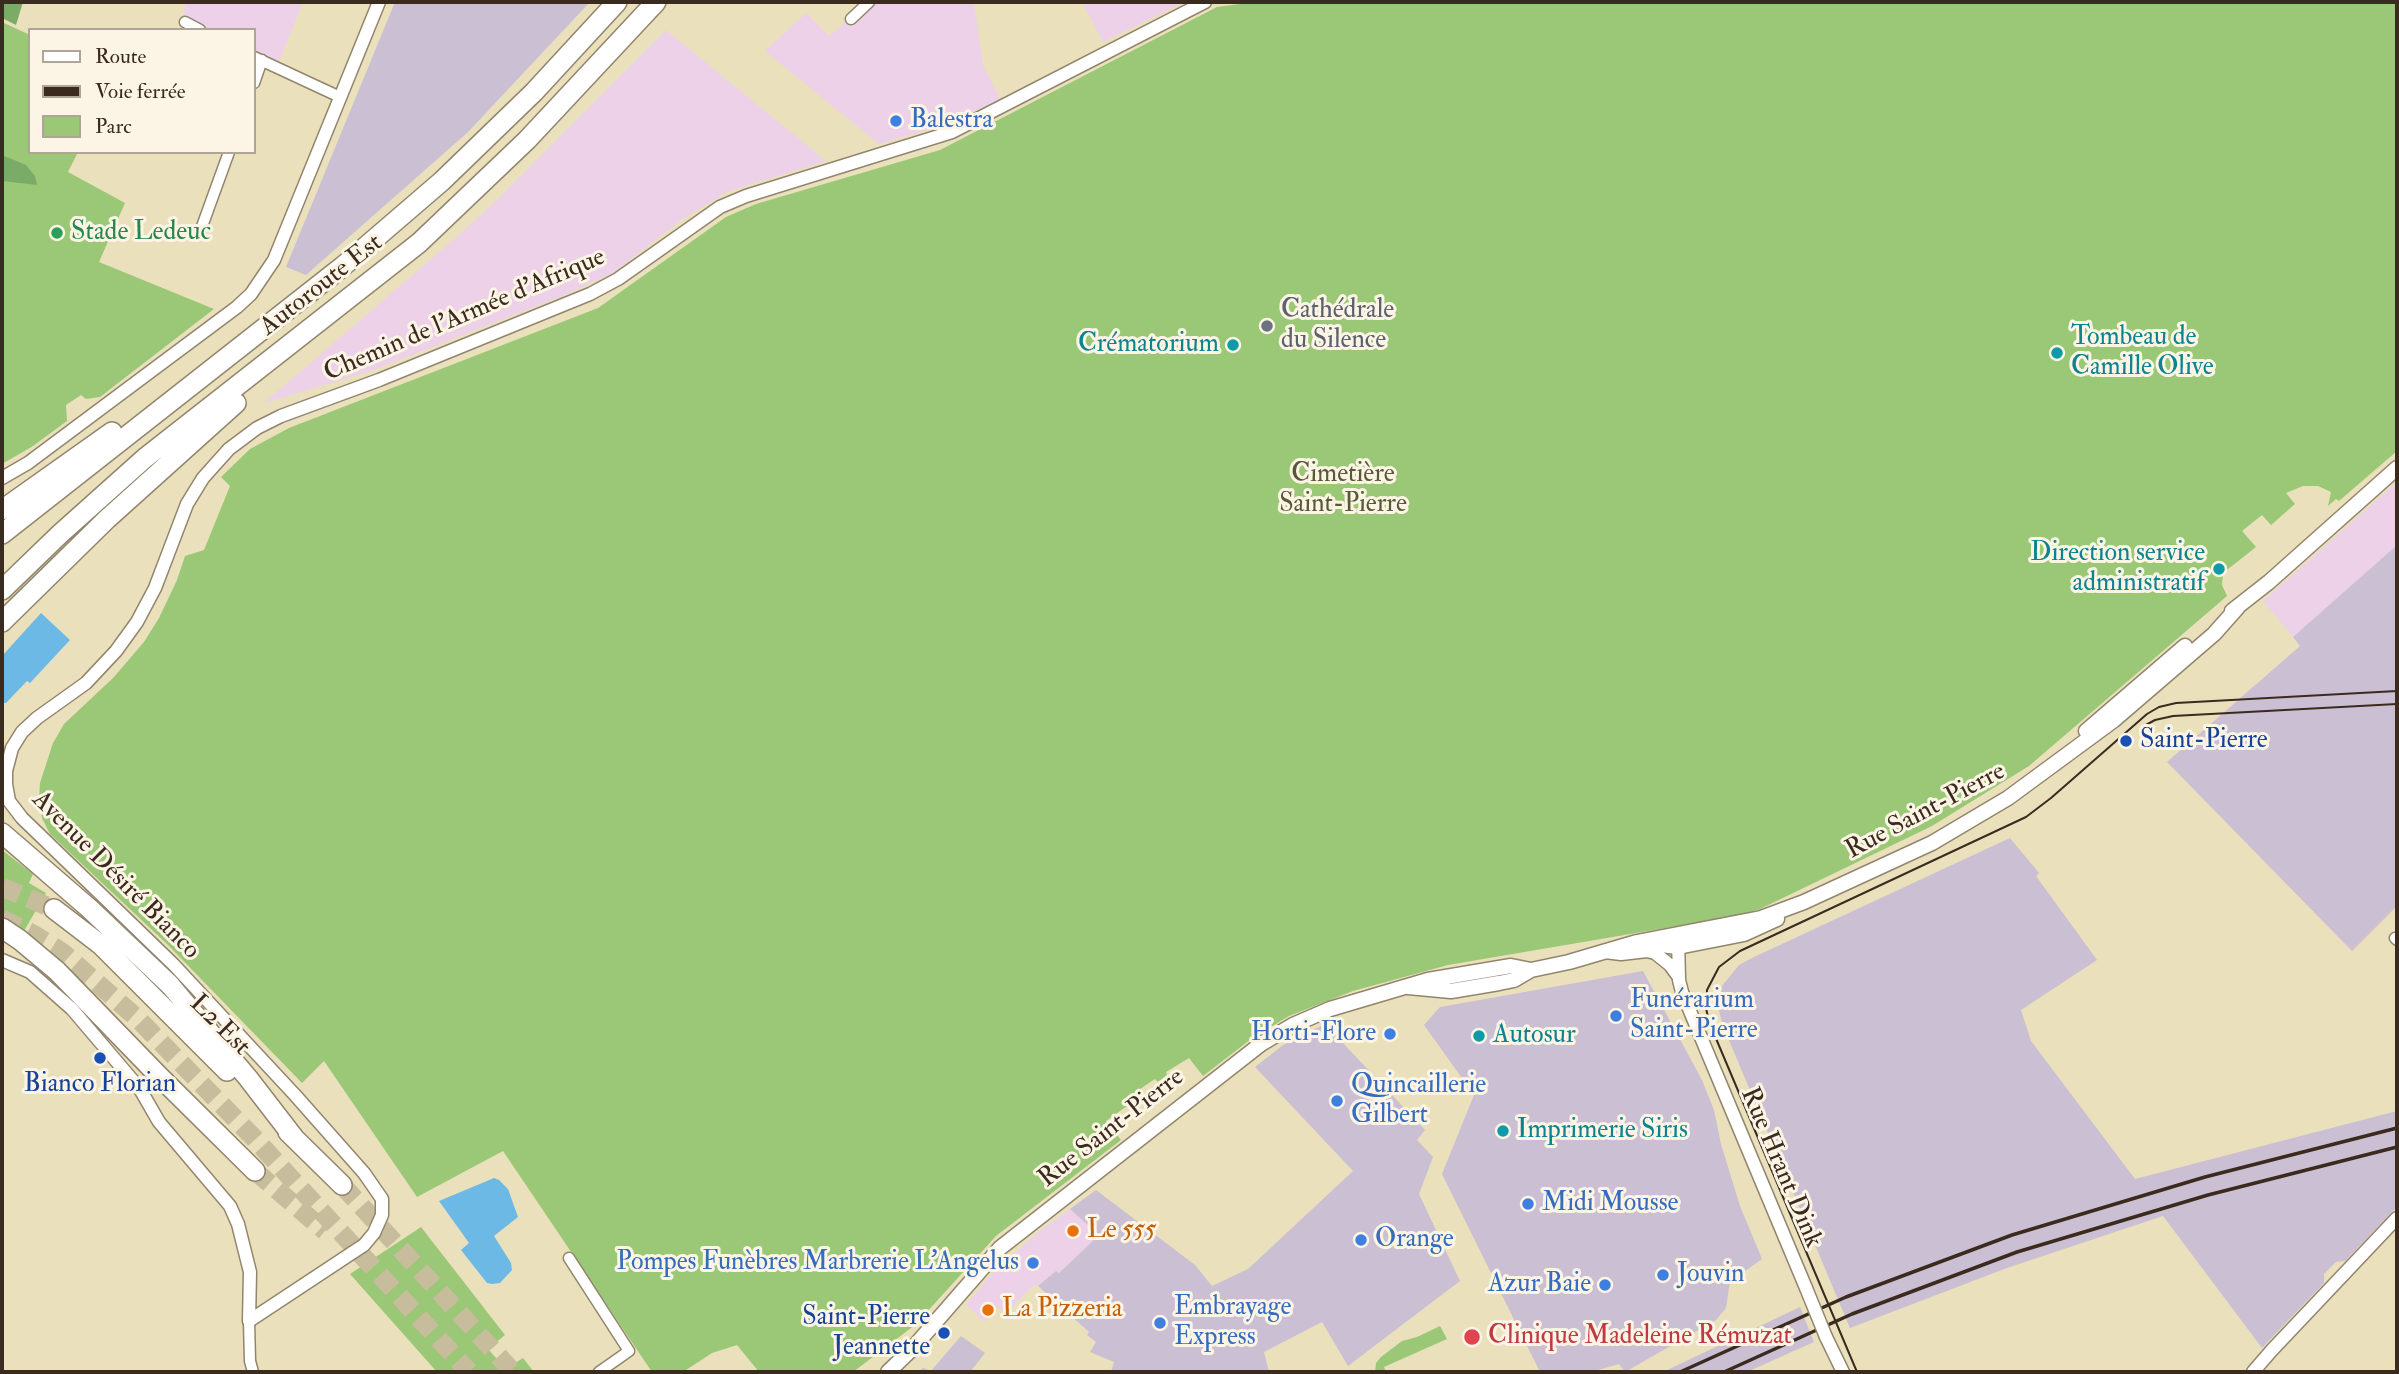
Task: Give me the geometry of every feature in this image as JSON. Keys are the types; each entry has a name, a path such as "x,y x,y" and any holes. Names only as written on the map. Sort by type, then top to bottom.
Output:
{"highway":[{"name":"Autoroute Est","path":"2,534 342,267 442,181 534,92 617,2"},
{"name":"Autoroute Est","path":"2,590 145,458 419,243 527,141 656,2"},
{"path":"2,622 107,519 354,295"},
{"path":"2,510 61,466 253,338"},
{"path":"2,833 90,909 170,985 295,1139"},
{"name":"L2 Est","path":"54,909 101,945 342,1185"},
{"path":"2,928 57,971 255,1171"}],"main road":[{"name":"Rue Saint-Pierre","path":"888,1372 912,1349 1000,1248 1261,1044 1293,1025 1330,1009 1428,980 1511,966 1531,970 1637,942 1678,941 1761,918 1804,902 1932,843 2008,798 2114,720 2210,638 2238,607 2397,468"}],"street":[{"path":"2,478 28,463 237,307 251,293 274,260 379,2"},
{"path":"851,19 869,2"},
{"name":"Chemin de l'Armée d'Afrique","path":"6,784 6,771 12,748 22,732 86,682 116,651 137,622 155,588 187,504 203,478 229,449 257,428 281,416 379,380 597,291 720,207 733,201 952,132 1205,2"},
{"path":"185,22 196,28"},
{"path":"258,59 340,97"},
{"path":"200,232 228,154"},
{"path":"2,471 16,469"},
{"name":"Avenue Désiré Bianco","path":"6,784 9,801 22,818 174,965 313,1115 365,1174 382,1199 382,1215 374,1234 365,1245 249,1321"},
{"name":"Rue Hrant Dink","path":"1678,941 1679,980"},
{"name":"Rue Hrant Dink","path":"1605,952 1655,953 1670,965 1679,980 1696,1027 1843,1372"},
{"path":"2,960 30,972 72,1009 140,1089 159,1122 230,1206 238,1224 250,1272 250,1361 253,1372"},
{"path":"2253,1372 2397,1218"},
{"path":"569,1258 627,1344 629,1351 599,1372"}],"shaded area":[{"path":"186,2 303,2 278,64 256,52 256,28 205,28 183,18"},
{"path":"395,2 590,2 468,132 306,275 286,267"},
{"path":"877,2 974,2 983,65 1000,99 967,115 952,114 934,122 933,127 922,132 879,144 765,51 806,13 829,36 846,22 851,27"},
{"path":"1082,2 1185,2 1103,42"},
{"path":"666,30 826,161 729,191 684,218 613,273 567,294 371,371 264,403 498,199"},
{"path":"2397,482 2397,545 2293,637 2263,601"},
{"path":"2397,545 2397,906 2352,951 2167,762 2300,646 2293,637"},
{"path":"2010,838 2039,873 2036,876 2097,960 2021,1010 2031,1041 2135,1179 2397,1111 2397,1207 2345,1261 2336,1262 2324,1274 2324,1283 2262,1348 2163,1216 2007,1268 1850,1328 1723,1026 1719,1011 1722,986 1739,965 1754,957"},
{"path":"1643,971 1702,1080 1714,1110 1721,1144 1740,1206 1762,1259 1730,1282 1726,1308 1716,1320 1625,1372 1619,1364 1591,1372 1540,1372 1442,1174 1474,1095 1424,1025 1440,1007"},
{"path":"1325,1024 1425,1130 1417,1140 1433,1157 1419,1194 1460,1281 1348,1366 1322,1322 1264,1352 1269,1372 1111,1372 1114,1362 1090,1352 1096,1342 1087,1335 1089,1332 1038,1286 1056,1271 1059,1273 1099,1235 1070,1209 1096,1190 1195,1265 1212,1286 1248,1269 1353,1171 1255,1067 1283,1045"},
{"path":"1070,1209 1100,1235 1058,1273 1056,1271 1038,1286 1033,1286 1006,1313 998,1307 985,1322 966,1305 1010,1257"},
{"path":"1800,1307 1814,1342 1747,1372 1663,1372"},
{"path":"961,1336 985,1353 970,1372 918,1372 923,1368 931,1371"}],"green space":[{"path":"2,2 23,2 16,25 2,18"},
{"name":"Cimetière Saint-Pierre","path":"1255,2 2397,2 2397,451 2339,501 2336,499 2328,506 2331,492 2318,486 2303,486 2286,493 2295,504 2271,525 2262,515 2242,531 2256,547 2223,573 2222,585 2227,596 2029,766 1932,826 1760,909 1736,916 1448,965 1353,991 1289,1016 1251,1039 1203,1076 1189,1058 1166,1072 1167,1075 1158,1082 1155,1079 1143,1087 1132,1096 1134,1101 1106,1121 1121,1140 996,1236 915,1325 853,1372 759,1372 737,1345 712,1353 683,1372 652,1372 503,1151 417,1197 324,1061 302,1083 168,945 50,834 42,818 39,800 40,783 53,743 64,724 113,678 144,642 159,618 185,556 204,550 230,486 221,477 250,449 289,428 598,308 726,217 756,204 940,150 1217,7"},
{"name":"Stade Ledeuc","path":"2,22 28,34 28,154 77,154 68,172 125,203 99,262 214,309 100,397 86,399 81,395 66,405 67,421 2,464"},
{"path":"2,155 26,165 35,176 37,185 2,181"},
{"path":"2,850 33,874 29,883 46,893 24,931 2,916"},
{"path":"421,1227 505,1335 488,1349 506,1369 523,1358 534,1372 437,1372 350,1274"},
{"path":"1440,1326 1447,1339 1384,1367 1386,1372 1375,1372 1376,1363 1381,1357 1402,1341"}],"water":[{"path":"41,613 70,640 30,683 27,681 6,703 2,703 2,656"},
{"path":"494,1178 508,1189 518,1217 494,1236 511,1263 512,1270 500,1283 492,1284 487,1283 461,1250 469,1243 439,1201"}],"tunnel":[{"path":"2,887 54,909"},
{"path":"2,919 62,952 138,1019 255,1139 469,1372"},
{"path":"255,1171 325,1231"},
{"path":"342,1185 513,1372"}],"tram line":[{"path":"1857,1372 1709,1022 1706,1008 1707,990 1719,967 1740,951 2026,817 2147,714 2159,707 2176,703 2397,691"},
{"path":"2144,726 2173,716 2397,704"}],"railway":[{"path":"1680,1372 1846,1297 2012,1235 2205,1177 2397,1128"},
{"path":"1724,1372 1852,1314 2017,1252 2208,1195 2397,1147"}],"place":[{"name":"Balestra","path":"896,121"},
{"name":"Stade Ledeuc","path":"57,233"},
{"name":"Cathédrale du Silence","path":"1267,326"},
{"name":"Crématorium","path":"1233,345"},
{"name":"Tombeau de Camille Olive","path":"2057,353"},
{"name":"Direction service administratif","path":"2219,569"},
{"name":"Saint-Pierre","path":"2126,741"},
{"name":"Funérarium Saint-Pierre","path":"1616,1016"},
{"name":"Horti-Flore","path":"1390,1034"},
{"name":"Autosur","path":"1479,1036"},
{"name":"Bianco Florian","path":"100,1058"},
{"name":"Quincaillerie Gilbert","path":"1337,1101"},
{"name":"Imprimerie Siris","path":"1503,1131"},
{"name":"Midi Mousse","path":"1528,1204"},
{"name":"Le 555","path":"1073,1231"},
{"name":"Orange","path":"1361,1240"},
{"name":"Pompes Funèbres Marbrerie L'Angelus","path":"1033,1263"},
{"name":"Jouvin","path":"1663,1275"},
{"name":"Azur Baie","path":"1605,1285"},
{"name":"La Pizzeria","path":"988,1310"},
{"name":"Embrayage Express","path":"1160,1323"},
{"name":"Saint-Pierre Jeannette","path":"944,1333"},
{"name":"Clinique Madeleine Rémuzat","path":"1472,1337"}]}
